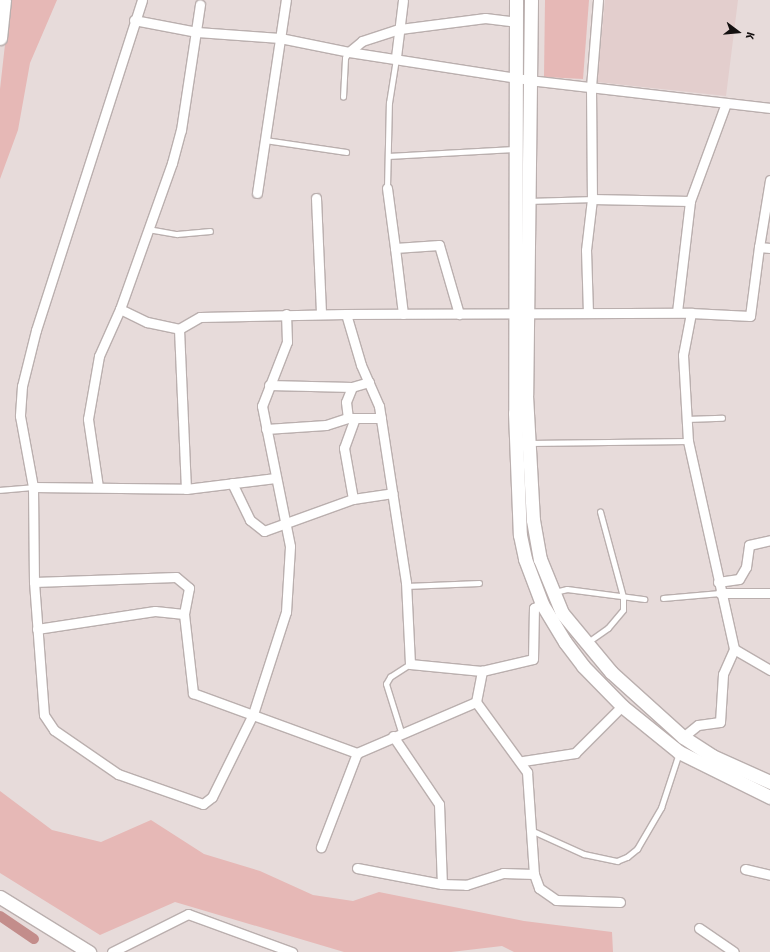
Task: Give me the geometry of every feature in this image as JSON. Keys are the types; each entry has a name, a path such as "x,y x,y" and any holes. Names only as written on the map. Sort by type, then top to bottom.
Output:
{"street":[{"path":"0,38 4,0"},
{"path":"142,0 134,20 36,330 22,386 20,416 33,487 34,582 44,715 54,730 118,774 203,804 212,797 253,714 286,612 290,546 286,520 275,478 262,406 287,342 286,314"},
{"path":"256,193 286,0"},
{"path":"396,57 403,0"},
{"path":"516,0 514,77 515,148 528,443 533,520 551,592 585,645 683,737 712,756 770,782"},
{"path":"531,0 529,80 529,201 515,412 520,535 542,604 583,666 622,706 680,752 770,797"},
{"path":"588,313 586,250 592,199 591,87 598,0"},
{"path":"98,487 90,444 89,412 102,345 120,309 181,130 197,32 200,4"},
{"path":"349,52 362,41 400,29 485,18 516,22"},
{"path":"134,20 197,32 280,38 349,52 396,57 529,80 770,108"},
{"path":"677,312 690,201 726,103"},
{"path":"120,309 147,322 179,329 200,317 321,312 346,314 522,315 677,312 750,316 770,180"},
{"path":"387,188 403,314"},
{"path":"316,198 321,312"},
{"path":"592,199 690,201"},
{"path":"395,248 439,246 459,314"},
{"path":"759,247 770,248"},
{"path":"683,737 698,725 720,722 723,674 734,649 720,593 688,441 683,355 691,313"},
{"path":"346,314 381,418 406,586 410,664 482,671 533,659 534,608 542,604"},
{"path":"179,329 186,489"},
{"path":"269,385 352,387 368,382"},
{"path":"352,387 346,402 351,419 344,448 353,499"},
{"path":"266,429 326,425 351,419 381,418"},
{"path":"33,487 186,489 275,478"},
{"path":"232,483 250,520 264,531 286,520 353,499 393,493"},
{"path":"718,582 740,578 746,567 749,545 770,540"},
{"path":"34,582 176,577 189,588 184,614 193,693 357,753"},
{"path":"720,593 770,593"},
{"path":"37,629 155,611 184,614"},
{"path":"734,649 770,670"},
{"path":"482,671 476,702 523,762 527,772 534,874 543,892 556,900 620,902"},
{"path":"321,847 357,753 397,734 476,702"},
{"path":"523,762 575,753 622,706"},
{"path":"397,734 439,804 442,884"},
{"path":"357,868 442,884 466,885 503,873 534,874"},
{"path":"746,869 770,875"},
{"path":"0,897 89,952"},
{"path":"112,952 188,914 292,952"},
{"path":"699,928 734,952"}],"lane":[{"path":"343,97 345,58 349,52"},
{"path":"387,188 389,102 396,57"},
{"path":"265,140 346,152"},
{"path":"388,156 515,148"},
{"path":"529,201 592,199"},
{"path":"148,229 177,234 210,231"},
{"path":"686,419 722,418"},
{"path":"528,443 688,441"},
{"path":"0,490 33,487"},
{"path":"585,645 608,628 623,610 623,597 600,512"},
{"path":"406,586 479,583"},
{"path":"551,592 567,589 644,599"},
{"path":"663,598 720,593"},
{"path":"397,734 386,684 390,677 410,664"},
{"path":"531,830 584,854 617,861 627,857 637,849 660,808 680,752"}],"shaded area":[{"path":"10,0 57,0 30,63 18,130 0,179 0,89"},
{"path":"545,0 589,0 583,79 544,77"},
{"path":"605,0 738,0 726,96 597,82"},
{"path":"0,791 52,830 101,842 151,820 204,854 260,871 313,895 353,901 379,892 524,921 612,932 613,952 514,952 502,946 451,952 344,952 175,902 100,935 0,873"}],"waterway":[{"path":"0,916 34,939"}]}
